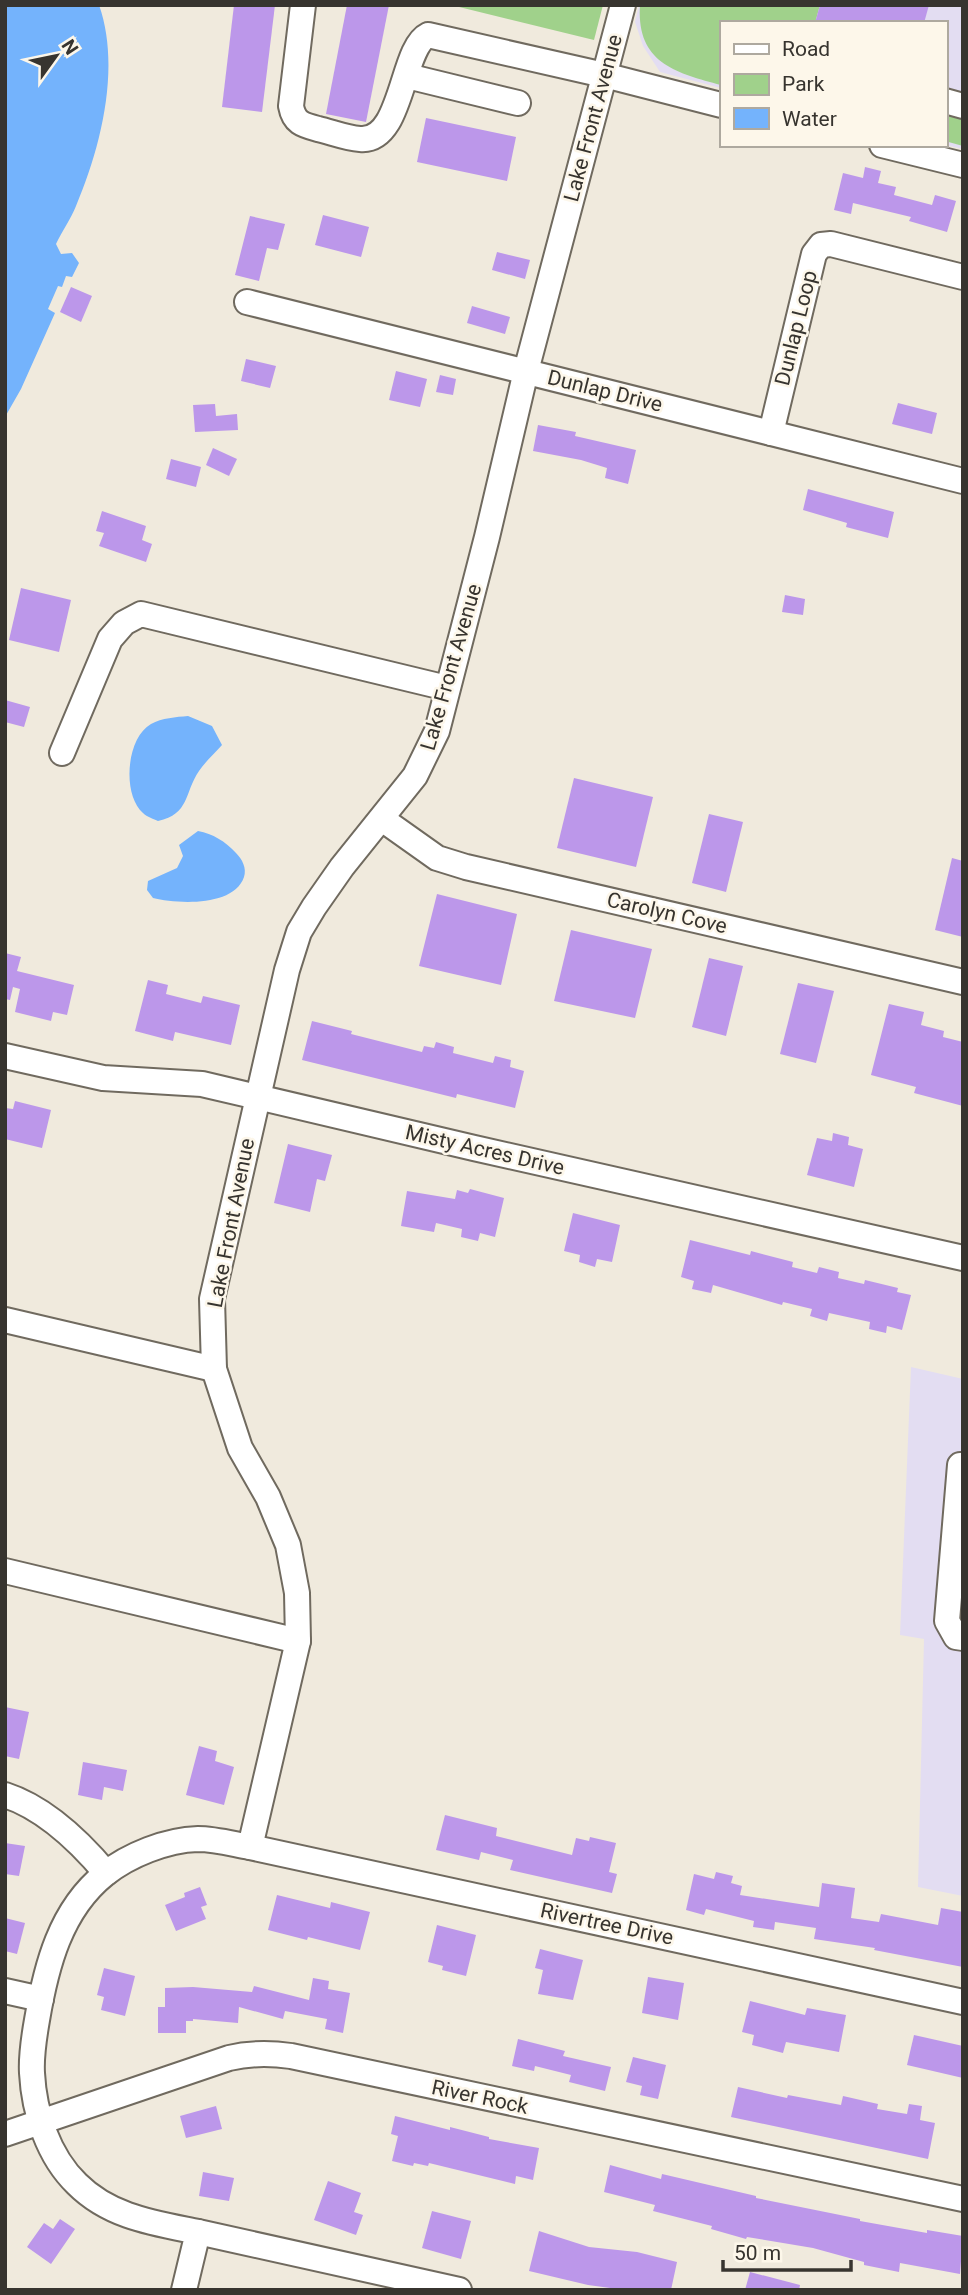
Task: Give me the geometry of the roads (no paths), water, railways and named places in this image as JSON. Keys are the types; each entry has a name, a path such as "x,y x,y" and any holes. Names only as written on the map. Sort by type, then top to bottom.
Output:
{"street":[{"path":"303,5 291,106 297,121 306,126 361,139 381,132 419,43 428,35 720,105"},
{"name":"Lake Front Avenue","path":"250,1847 298,1641 297,1592 288,1545 268,1497 240,1448 215,1369 212,1299 257,1096 287,970 299,932 342,867 415,776 437,731 526,372 623,5"},
{"path":"407,76 518,103"},
{"path":"890,147 963,165"},
{"name":"Dunlap Loop","path":"771,433 814,254 821,245 831,244 963,277"},
{"name":"Dunlap Drive","path":"247,302 963,481"},
{"path":"62,753 110,639 124,623 141,614 447,688"},
{"name":"Carolyn Cove","path":"382,819 437,858 466,867 963,982"},
{"name":"Misty Acres Drive","path":"5,1056 103,1078 202,1084 963,1258"},
{"path":"5,1321 215,1369"},
{"path":"963,1465 960,1465 956,1593 947,1620 957,1637 963,1638"},
{"path":"5,1571 298,1641"},
{"path":"5,1795 40,1812 61,1828 93,1857 106,1873"},
{"path":"250,1847 196,1839 146,1851 123,1862 91,1886 65,1923 54,1945 41,1999 32,2071 41,2122 61,2165 76,2184 94,2198 117,2212 139,2220 458,2290"},
{"name":"Rivertree Drive","path":"250,1847 963,2002"},
{"path":"5,1991 41,1999"},
{"name":"River Rock","path":"5,2134 229,2058 268,2053 963,2199"},
{"path":"184,2290 198,2232"}],"water":[{"path":"5,5 99,5 108,54 108,80 100,133 93,158 74,211 56,244 61,254 72,253 79,263 72,277 66,276 62,287 58,286 48,309 55,313 21,389 5,417"},
{"path":"188,716 212,726 222,745 199,771 181,808 168,818 158,821 148,817 136,805 130,781 132,754 136,741 151,724 164,719"},
{"path":"198,831 214,836 240,858 245,874 238,887 229,894 204,901 153,898 147,890 148,881 177,868 183,856 179,845"}]}
